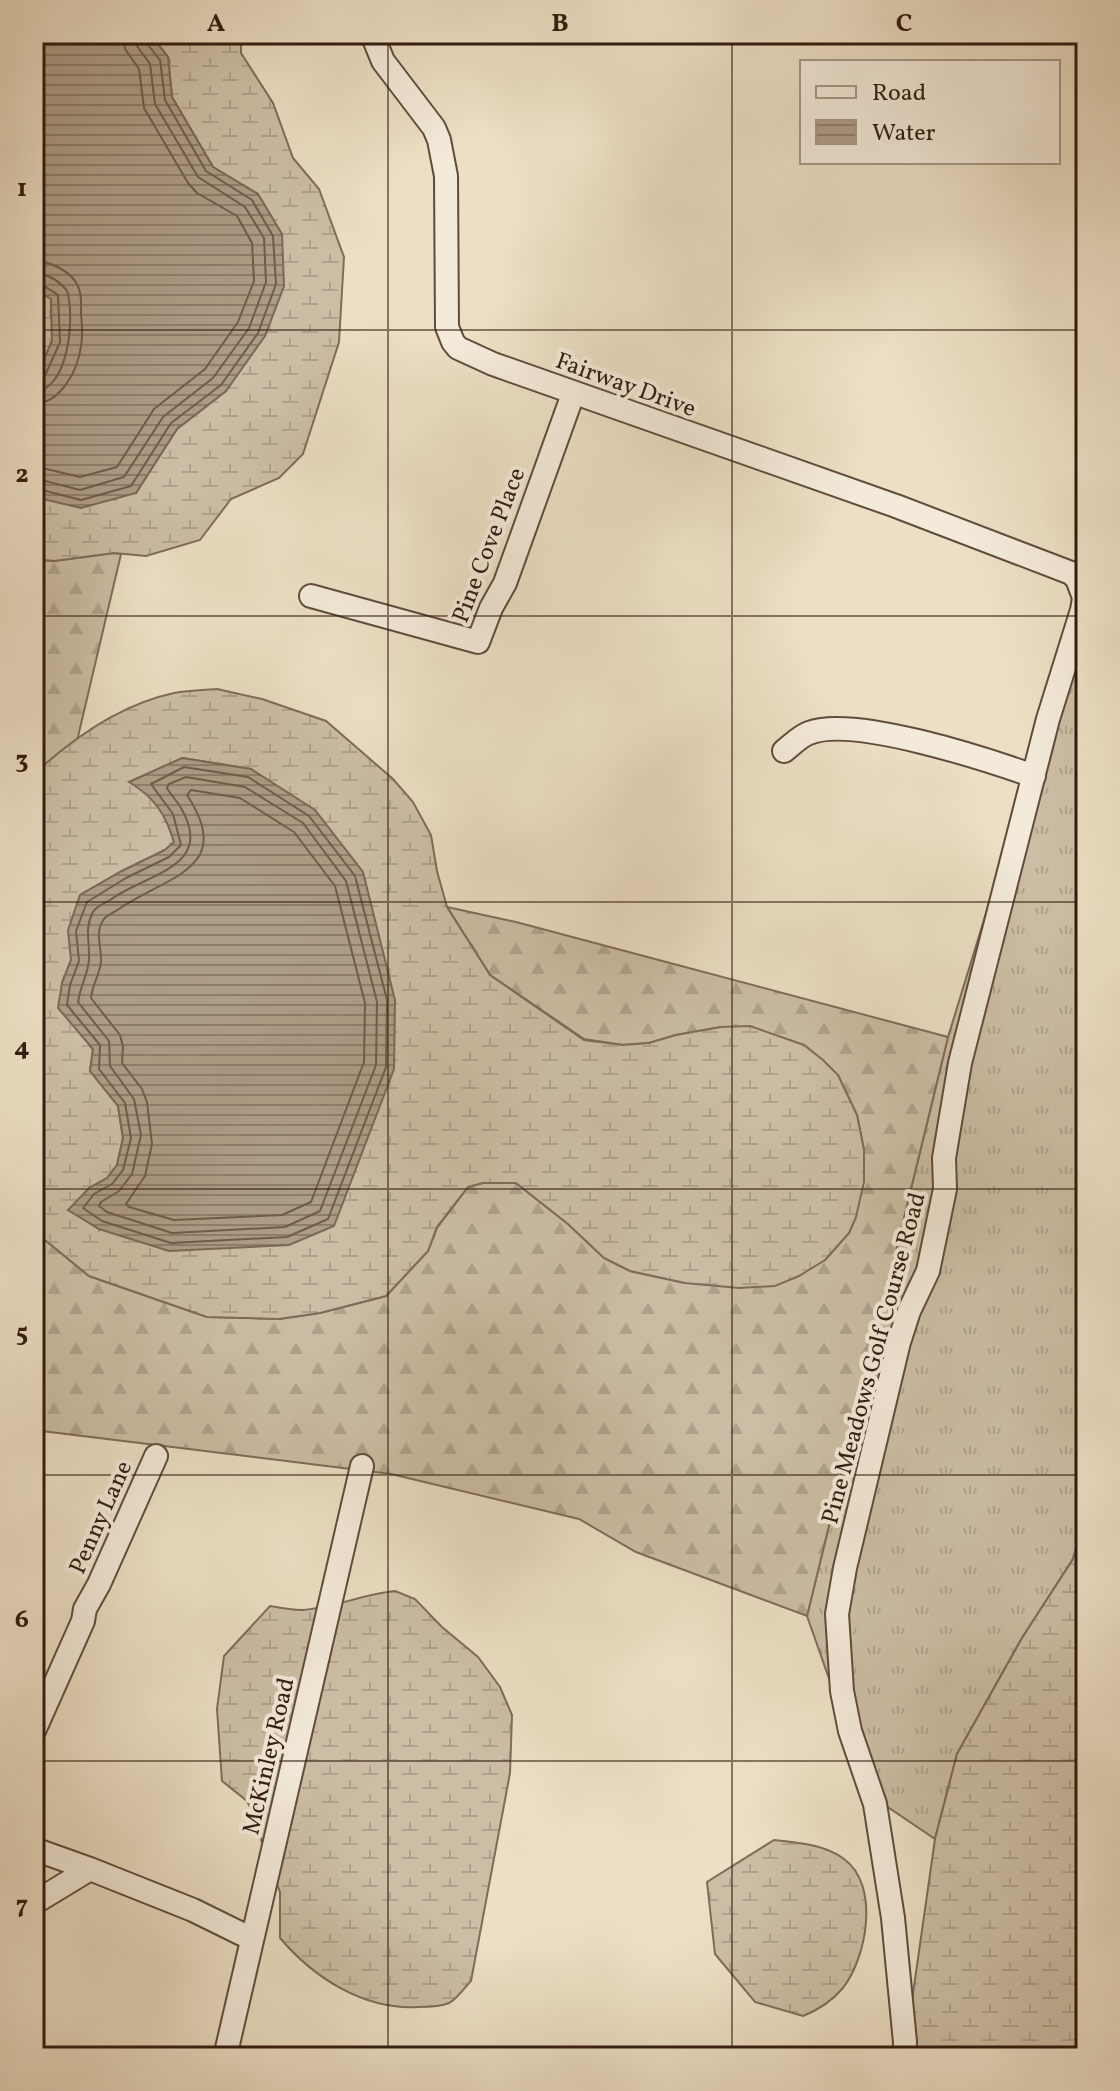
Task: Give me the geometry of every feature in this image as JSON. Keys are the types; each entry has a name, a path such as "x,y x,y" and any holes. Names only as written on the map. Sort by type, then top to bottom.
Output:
{"street":[{"name":"Fairway Drive","path":"372,34 383,61 434,128 439,140 446,176 447,327 458,348 573,394 896,506 1071,573 1084,590"},
{"name":"Pine Cove Place","path":"311,596 478,642 505,583 573,394"},
{"name":"Pine Meadows Golf Course Road","path":"904,2057 893,1918 875,1804 850,1731 842,1691 837,1614 845,1568 899,1342 909,1311 928,1271 945,1189 944,1158 960,1063 1048,719 1082,610 1084,590"},
{"path":"784,751 808,733 828,729 866,732 906,738 988,759 1034,776"},
{"name":"Penny Lane","path":"34,1731 83,1621 85,1609 156,1456"},
{"name":"McKinley Road","path":"225,2057 362,1466"},
{"path":"34,1849 193,1910 252,1939"},
{"path":"34,1903 90,1869"}],"green space":[{"path":"150,34 241,34 241,53 273,103 293,158 319,189 344,257 339,342 303,454 279,478 231,499 200,540 146,556 114,553 54,561 34,559 34,493 39,498 136,493 177,429 226,391 258,194 213,167 172,97 168,57"},
{"path":"34,289 51,298 52,341 34,382"},
{"path":"121,554 77,741 34,774 34,559 54,561"},
{"path":"1086,588 1086,1361 1079,1387 1077,1429 1086,1461 1086,1515 1073,1559 1022,1638 957,1754 935,1839 870,1795 807,1616 948,1037"},
{"path":"217,689 262,699 326,721 393,779 413,802 431,835 447,907 490,975 584,1040 623,1045 649,1043 721,1027 750,1026 804,1045 823,1060 838,1075 857,1115 864,1150 864,1182 856,1217 849,1233 825,1260 775,1286 739,1288 685,1283 630,1271 604,1258 568,1224 516,1183 483,1183 468,1187 437,1227 428,1251 386,1296 320,1313 279,1319 207,1317 89,1276 34,1231 34,774 81,736 136,705 174,693","holes":["183,758 251,769 99,1229 89,1188 107,1178 117,1165 123,1138 118,1106 90,1071 93,1050 80,1031 62,983 71,960 80,895 165,850 174,842 166,818 148,793 130,782"]},
{"path":"447,907 516,922 948,1037 807,1616 636,1552 579,1519 391,1474 34,1430 34,1231 89,1276 207,1317 279,1319 320,1313 386,1296 428,1251 437,1228 468,1187 483,1183 516,1183 568,1224 604,1258 630,1271 685,1283 825,1260 849,1233 856,1217 864,1150 857,1115 838,1075 804,1045 721,1027 649,1043 623,1045 584,1039 490,975"},
{"path":"1086,1361 1086,1461 1077,1411"},
{"path":"1086,1515 1086,2057 904,2057 935,1839 957,1754 1022,1638 1073,1559"},
{"path":"395,1591 415,1599 478,1657 500,1687 512,1715 510,1773 471,1981 452,2001 434,2006 398,2007 360,1997 324,1978 293,1953 280,1938 280,1892 264,1852 257,1821 247,1801 222,1781 217,1709 224,1656 270,1606 314,1609"},
{"path":"774,1840 819,1847 844,1859 855,1871 866,1903 863,1940 851,1975 834,1997 803,2016 755,2002 715,1954 707,1882"}],"water":[{"path":"34,34 150,34 168,57 172,97 213,167 258,194 282,234 284,286 265,336 226,391 177,429 136,493 81,508 39,498 34,493 34,382 52,341 51,299 34,289"},
{"path":"182,758 251,769 315,810 363,872 395,1000 394,1069 334,1226 289,1245 169,1251 99,1229 68,1210 89,1188 107,1178 117,1165 123,1138 118,1106 90,1071 93,1049 58,1008 62,983 71,960 68,930 80,895 165,850 174,842 158,807 129,782"}]}
